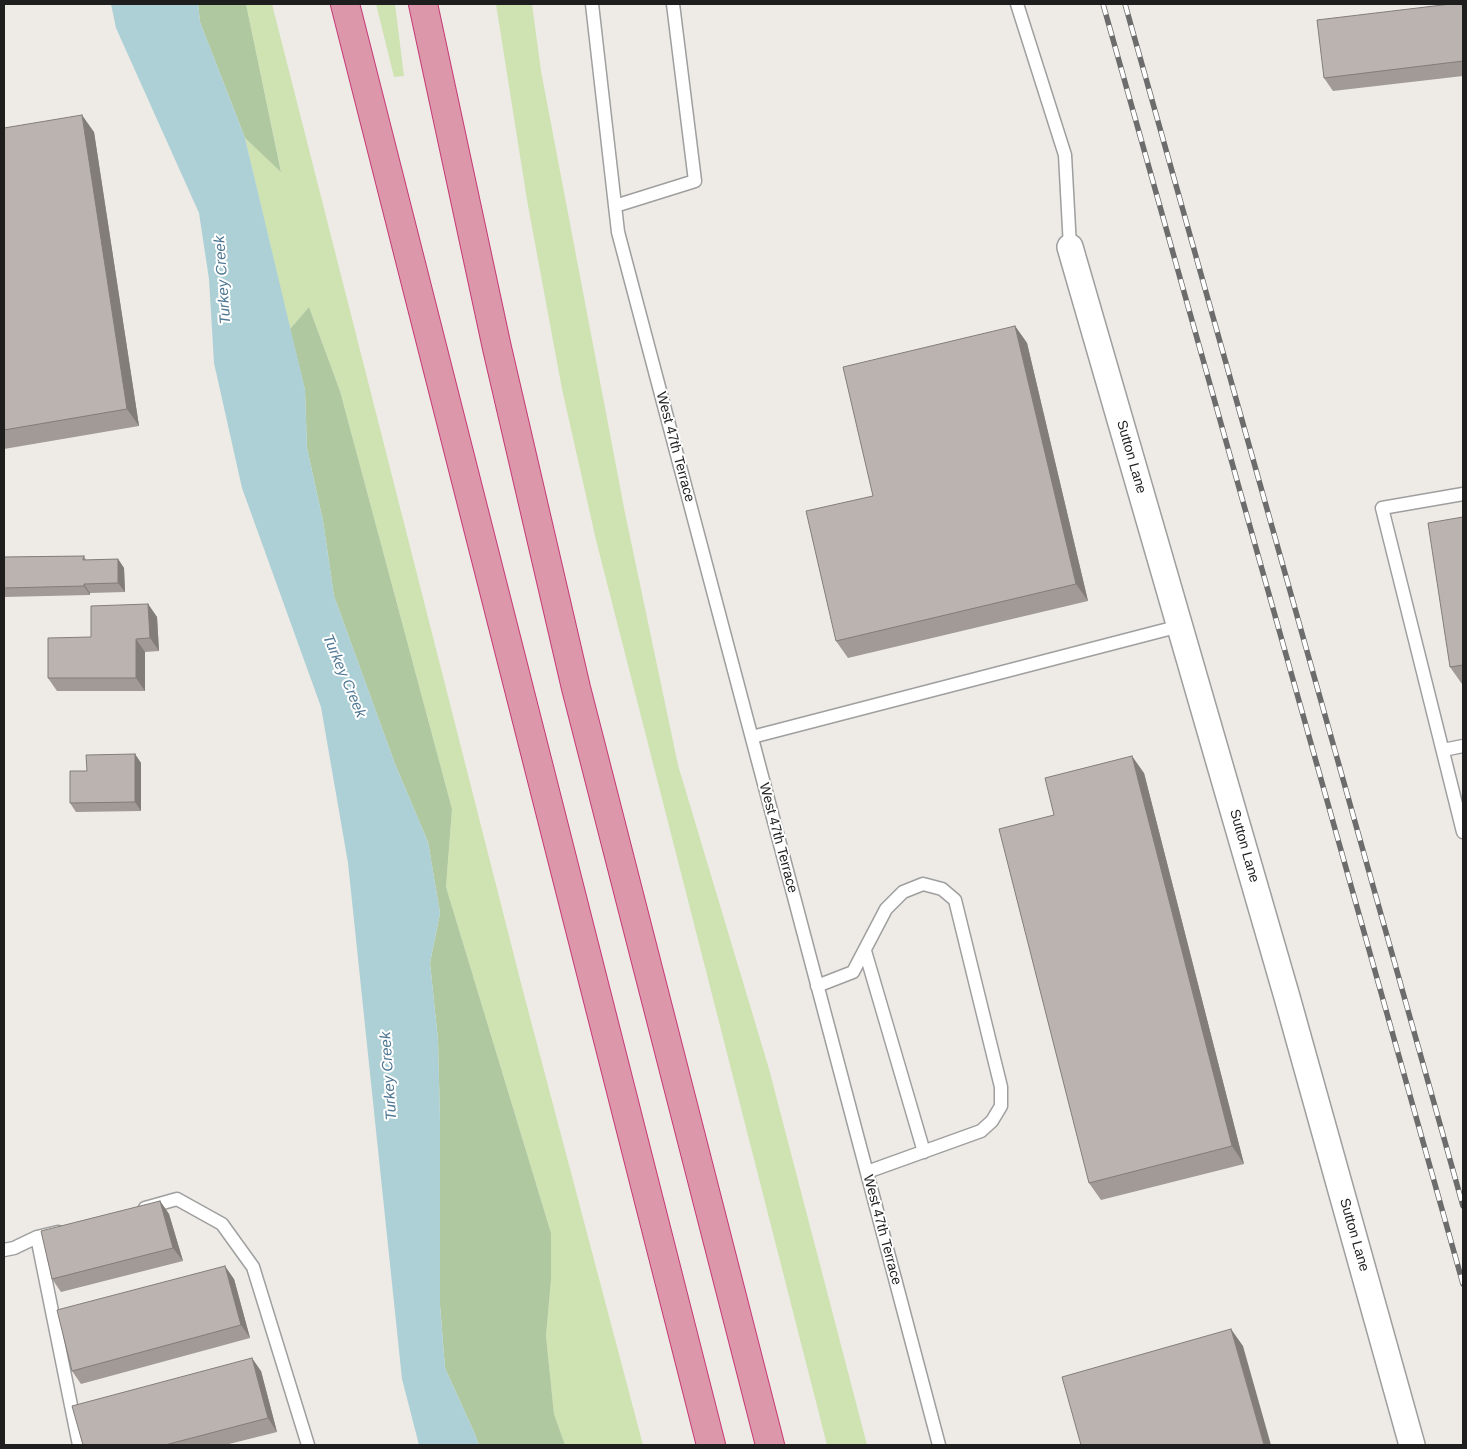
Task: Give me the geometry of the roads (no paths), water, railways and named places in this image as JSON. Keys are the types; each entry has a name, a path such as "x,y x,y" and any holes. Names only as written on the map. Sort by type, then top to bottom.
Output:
{"highway":[{"path":"345,4 711,1445"},
{"path":"423,4 497,348 576,688 770,1445"}],"street":[{"name":"Sutton Lane","path":"1070,248 1287,997 1412,1445"}],"lane":[{"name":"West 47th Terrace","path":"592,4 618,232 939,1445"},
{"path":"615,206 695,181 673,4"},
{"path":"1017,4 1065,155 1070,248"},
{"path":"1463,494 1382,508 1463,832"},
{"path":"752,737 1180,626"},
{"path":"1443,750 1463,746"},
{"path":"817,986 853,972 886,909 903,892 923,884 942,889 955,900 1001,1087 1001,1106 992,1121 981,1131 867,1172"},
{"path":"865,950 924,1152"},
{"path":"131,1212 177,1199 222,1224 253,1267 308,1445"},
{"path":"4,1250 66,1230"},
{"path":"38,1238 79,1445"}],"water":[{"name":"Turkey Creek","path":"111,4 198,4 200,22 245,138 305,390 307,448 323,521 334,596 395,764 428,842 440,913 430,963 438,1040 440,1305 445,1368 479,1445 419,1445 402,1379 348,863 321,707 242,488 214,363 209,279 199,213 116,28"}],"railway":[{"path":"1103,4 1463,1284"},
{"path":"1125,4 1463,1206"}]}
